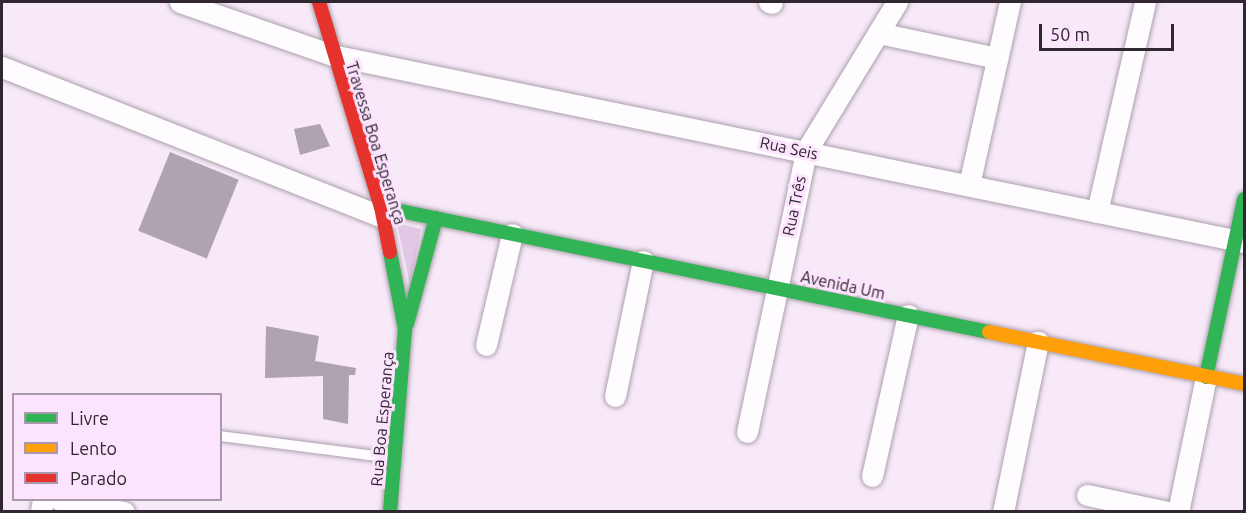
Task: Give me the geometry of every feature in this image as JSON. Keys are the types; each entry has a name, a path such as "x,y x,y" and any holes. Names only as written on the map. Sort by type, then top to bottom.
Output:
{"street":[{"name":"Rua Seis","path":"180,2 332,55 1240,241"},
{"name":"Travessa Boa Esperança","path":"319,2 332,55 382,212 405,329"},
{"name":"Rua Três","path":"747,432 806,151 897,2"},
{"path":"969,185 1010,2"},
{"path":"1096,212 1145,2"},
{"path":"878,33 997,58"},
{"path":"2,67 382,212"},
{"path":"1178,512 1206,377 1240,241 1245,200"},
{"name":"Avenida Um","path":"382,212 436,218 1245,384"},
{"path":"405,329 436,218"},
{"path":"486,345 512,234"},
{"path":"615,396 643,261"},
{"path":"872,476 908,315"},
{"name":"Rua Boa Esperança","path":"390,512 405,329"},
{"path":"1004,512 1038,342"},
{"path":"1087,495 1168,512"},
{"path":"65,501 124,512"}],"lane":[{"path":"222,436 395,458"}],"shaded area":[{"path":"397,223 421,229 410,284"}],"building":[{"path":"320,124 330,146 300,155 294,129"},
{"path":"170,152 239,180 207,259 138,231"},
{"path":"266,326 319,336 315,361 356,368 355,375 349,375 348,424 323,419 323,376 265,378"}],"traffic: fast":[{"path":"1206,377 1244,199"},
{"path":"381,207 989,332"},
{"path":"407,324 436,218"},
{"path":"390,252 405,329 390,512"}],"traffic: slow":[{"path":"989,332 1244,384"}],"traffic: jam":[{"path":"319,2 381,207 390,252"}]}
